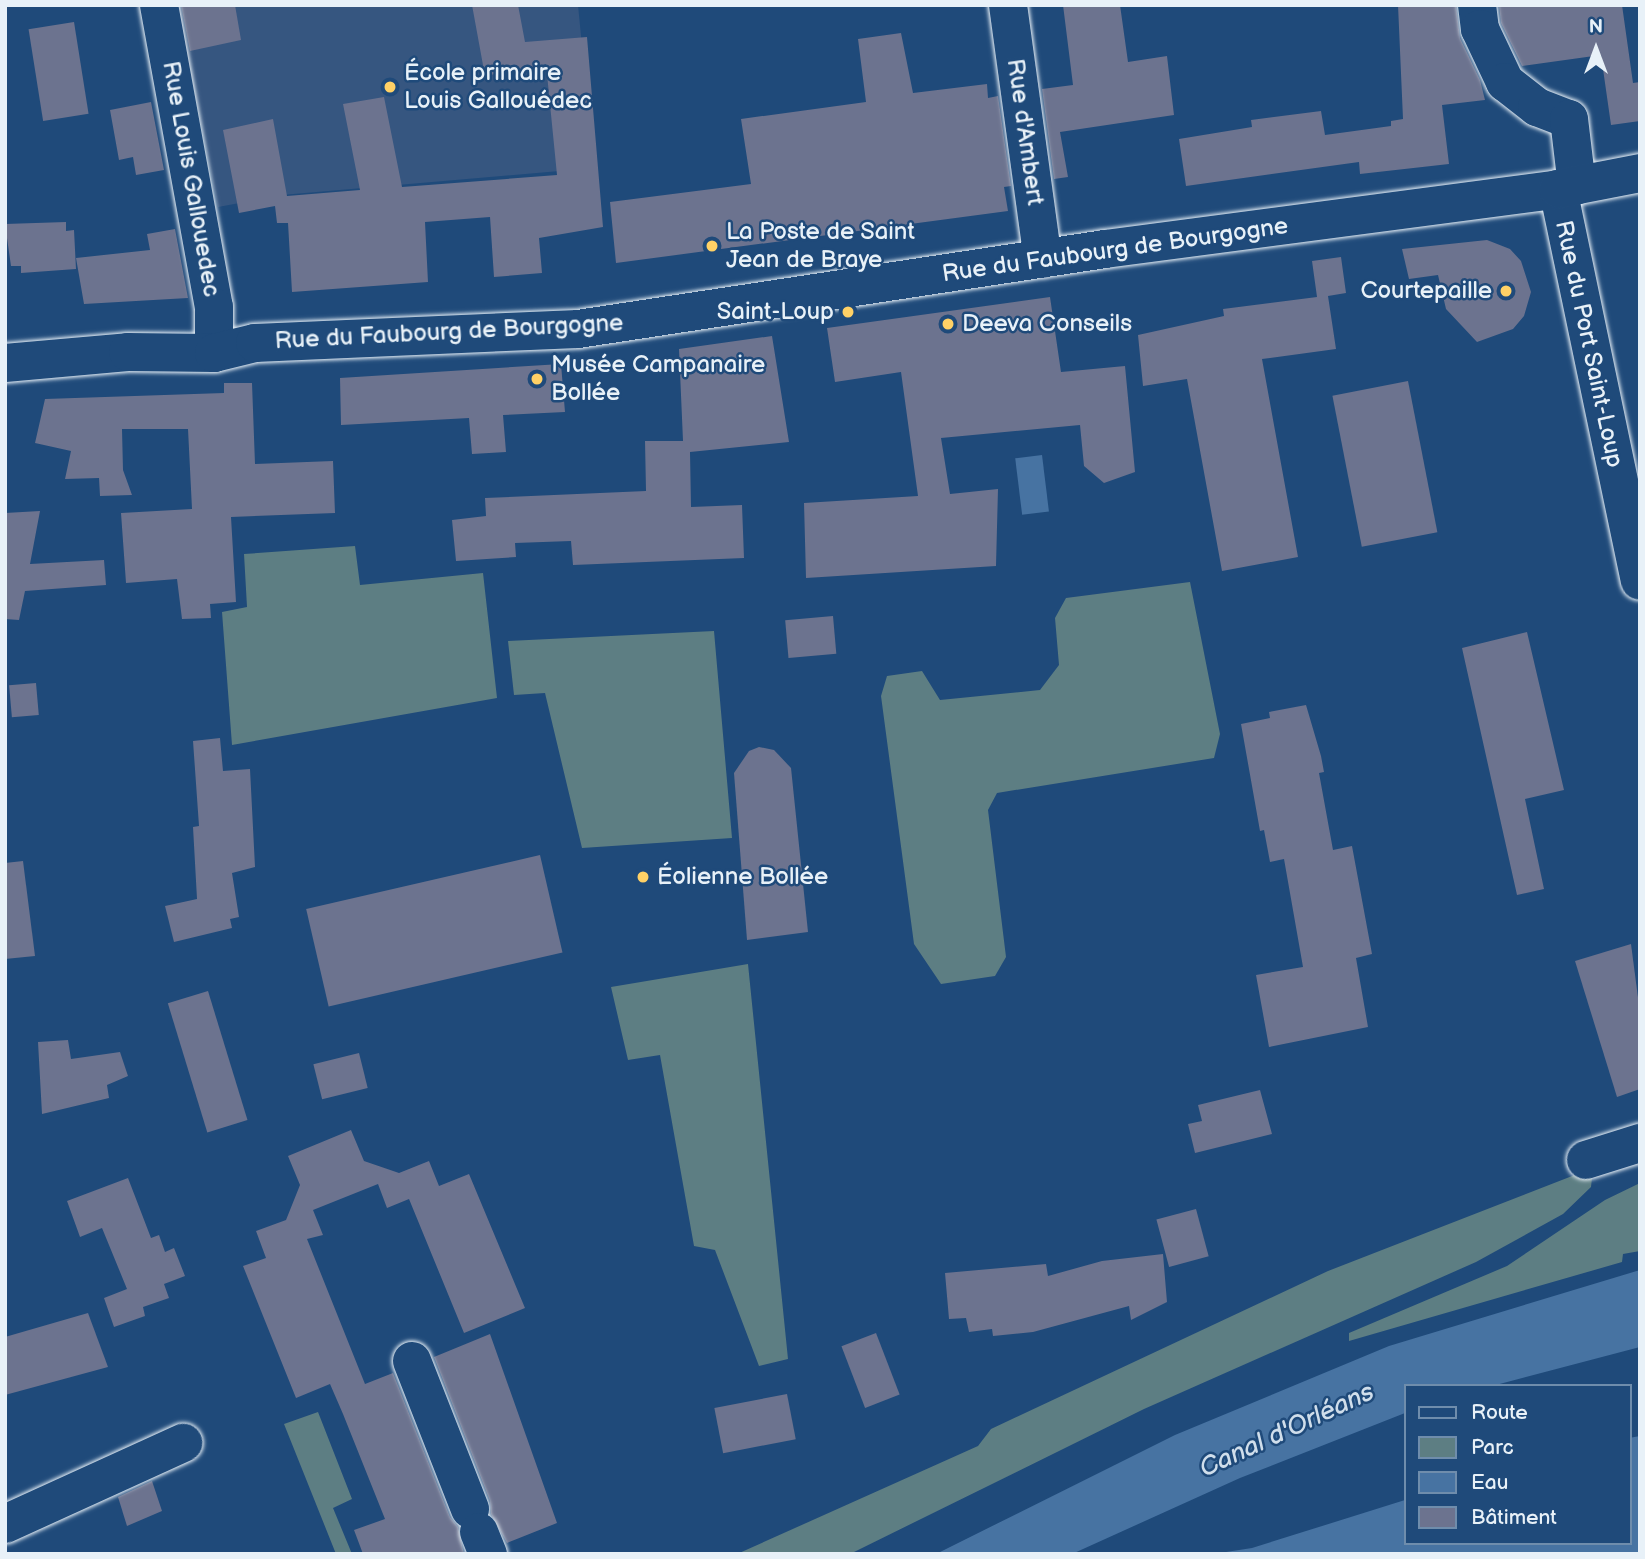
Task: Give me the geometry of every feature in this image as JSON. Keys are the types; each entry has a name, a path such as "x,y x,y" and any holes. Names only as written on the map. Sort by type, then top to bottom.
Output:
{"main road":[{"name":"Rue Louis Gallouedec","path":"159,5 214,342"},
{"name":"Rue d'Ambert","path":"1008,5 1043,259"},
{"name":"Rue du Port Saint-Loup","path":"1477,5 1480,29 1505,82 1537,107 1569,119 1568,187 1640,581"},
{"name":"Rue du Faubourg de Bourgogne","path":"5,341 255,343 578,329 1043,259 1568,187 1640,173"},
{"name":"Rue du Faubourg de Bourgogne","path":"5,363 214,342"},
{"path":"1586,1160 1640,1143"},
{"path":"412,1361 479,1531"},
{"path":"5,1524 183,1443"}],"shaded area":[{"name":"École primaire Louis Gallouédec","path":"177,5 578,5 594,168 282,195 218,207"}],"green space":[{"path":"355,546 360,585 483,573 497,698 232,745 222,612 247,607 244,554"},
{"path":"1190,582 1220,734 1214,758 997,793 988,810 1006,957 995,976 941,984 914,944 881,696 887,676 922,671 940,700 1040,690 1059,665 1055,618 1066,598"},
{"path":"714,631 732,838 582,848 545,693 514,695 508,641"},
{"path":"748,964 788,1359 759,1366 715,1250 694,1246 660,1055 628,1060 611,987"},
{"path":"1585,1171 1592,1178 1591,1187 1563,1214 1476,1262 1144,1409 850,1554 737,1554 978,1446 991,1429 1328,1271"},
{"path":"1640,1183 1640,1251 1623,1254 1622,1262 1349,1341 1349,1333 1507,1266 1605,1200"},
{"path":"318,1412 352,1499 333,1508 352,1554 336,1554 284,1424"}],"water":[{"path":"1042,455 1049,512 1022,515 1015,458"},
{"name":"Canal d'Orléans","path":"1640,1270 1640,1347 1500,1384 1404,1384 1404,1413 1240,1478 1072,1554 936,1554 1175,1435 1389,1346"},
{"path":"1640,1436 1640,1554 1213,1554 1252,1548 1404,1500 1404,1545 1631,1545 1631,1438"}],"building":[{"path":"181,5 235,5 241,40 190,51"},
{"path":"472,5 518,5 525,42 587,37 603,227 539,238 542,273 494,277 490,217 425,222 428,282 292,292 288,223 277,223 275,206 239,213 223,130 273,119 287,196 360,190 343,104 384,97 402,187 557,175 546,64 485,76"},
{"path":"1063,5 1120,5 1128,62 1167,56 1174,115 1060,132 1068,177 1054,179 1042,89 1073,85"},
{"path":"1398,5 1456,5 1460,38 1480,80 1485,100 1442,105 1449,164 1360,174 1359,162 1186,186 1179,139 1252,127 1251,120 1321,111 1325,135 1391,126 1391,121 1403,119"},
{"path":"1499,5 1622,5 1633,83 1640,82 1640,121 1611,125 1601,55 1522,66 1501,23"},
{"path":"74,22 89,114 43,121 29,29"},
{"path":"901,33 913,93 987,84 988,98 998,96 1011,186 1004,187 1008,211 616,263 610,202 751,184 741,119 866,102 858,39"},
{"path":"151,102 164,170 136,175 133,157 119,160 110,110"},
{"path":"66,222 66,231 74,230 76,269 21,273 21,266 11,266 5,224"},
{"path":"175,229 188,298 84,304 76,258 150,250 147,234"},
{"path":"1487,240 1510,249 1521,261 1531,292 1524,316 1513,329 1477,342 1446,309 1438,275 1409,279 1402,249"},
{"path":"1341,257 1346,293 1328,296 1336,349 1262,359 1298,557 1222,571 1187,379 1143,386 1138,335 1224,316 1223,309 1317,297 1312,261"},
{"path":"1050,297 1061,372 1125,366 1135,472 1104,483 1084,466 1080,425 941,438 950,494 998,489 996,566 806,578 804,503 918,496 901,372 835,382 827,328"},
{"path":"772,336 789,442 690,452 691,507 742,505 744,558 573,565 571,541 515,543 516,557 456,561 452,520 486,516 485,498 646,491 645,441 683,441 679,349"},
{"path":"561,364 565,412 503,415 506,452 472,454 469,418 341,425 340,378"},
{"path":"1408,381 1437,532 1362,547 1332,396"},
{"path":"224,383 252,383 255,464 333,461 335,513 231,517 236,602 210,604 211,618 182,619 177,579 126,583 121,513 192,509 188,429 122,429 123,470 132,495 100,496 99,478 65,479 71,451 35,443 45,399 224,393"},
{"path":"40,511 30,564 104,560 106,585 25,591 19,620 5,619 5,513"},
{"path":"833,616 836,654 788,658 785,620"},
{"path":"1527,632 1564,790 1525,799 1544,889 1517,895 1462,648"},
{"path":"36,683 39,715 12,717 9,685"},
{"path":"1306,705 1324,772 1319,773 1333,850 1352,846 1372,954 1356,958 1368,1027 1269,1047 1256,975 1303,967 1284,859 1270,862 1264,830 1260,831 1241,724 1270,718 1269,712"},
{"path":"220,738 223,771 250,769 255,867 232,873 239,917 230,919 232,928 174,942 165,906 197,899 193,827 199,826 193,741"},
{"path":"759,747 774,750 791,768 808,932 747,940 734,773 749,751"},
{"path":"540,855 562,952 329,1006 306,909"},
{"path":"23,861 35,956 5,959 5,863"},
{"path":"1631,944 1640,1013 1640,1089 1617,1097 1575,961"},
{"path":"208,991 247,1120 207,1132 168,1003"},
{"path":"68,1040 71,1059 120,1052 128,1076 107,1085 109,1098 42,1114 38,1042"},
{"path":"359,1053 368,1088 322,1099 313,1064"},
{"path":"1260,1090 1272,1134 1195,1153 1188,1124 1202,1121 1198,1105"},
{"path":"351,1130 364,1161 399,1173 429,1161 439,1186 469,1174 525,1308 464,1333 409,1199 387,1208 378,1184 313,1210 323,1235 307,1239 365,1384 393,1373 450,1517 458,1527 464,1554 363,1554 354,1530 385,1519 343,1414 330,1384 296,1398 243,1266 266,1258 256,1231 286,1220 300,1185 288,1156"},
{"path":"128,1178 151,1238 159,1235 165,1252 174,1248 185,1276 164,1284 169,1298 143,1307 145,1316 114,1327 104,1298 127,1289 102,1228 80,1237 67,1201"},
{"path":"1196,1209 1209,1256 1169,1267 1156,1220"},
{"path":"1163,1254 1167,1302 1131,1320 1129,1306 1033,1332 993,1336 992,1329 969,1332 966,1318 949,1319 945,1273 1046,1264 1048,1276 1102,1261"},
{"path":"88,1313 108,1367 5,1395 5,1337"},
{"path":"876,1333 900,1395 865,1408 841,1346"},
{"path":"490,1334 557,1523 507,1543 491,1514 490,1501 434,1357"},
{"path":"787,1394 796,1439 723,1453 714,1408"},
{"path":"152,1481 162,1511 127,1526 118,1497"}],"place":[{"name":"École primaire Louis Gallouédec","path":"390,87"},
{"name":"La Poste de Saint Jean de Braye","path":"712,246"},
{"name":"Courtepaille","path":"1506,291"},
{"name":"Saint-Loup","path":"848,312"},
{"name":"Deeva Conseils","path":"948,324"},
{"name":"Musée Campanaire Bollée","path":"537,379"},
{"name":"Éolienne Bollée","path":"643,877"}]}
